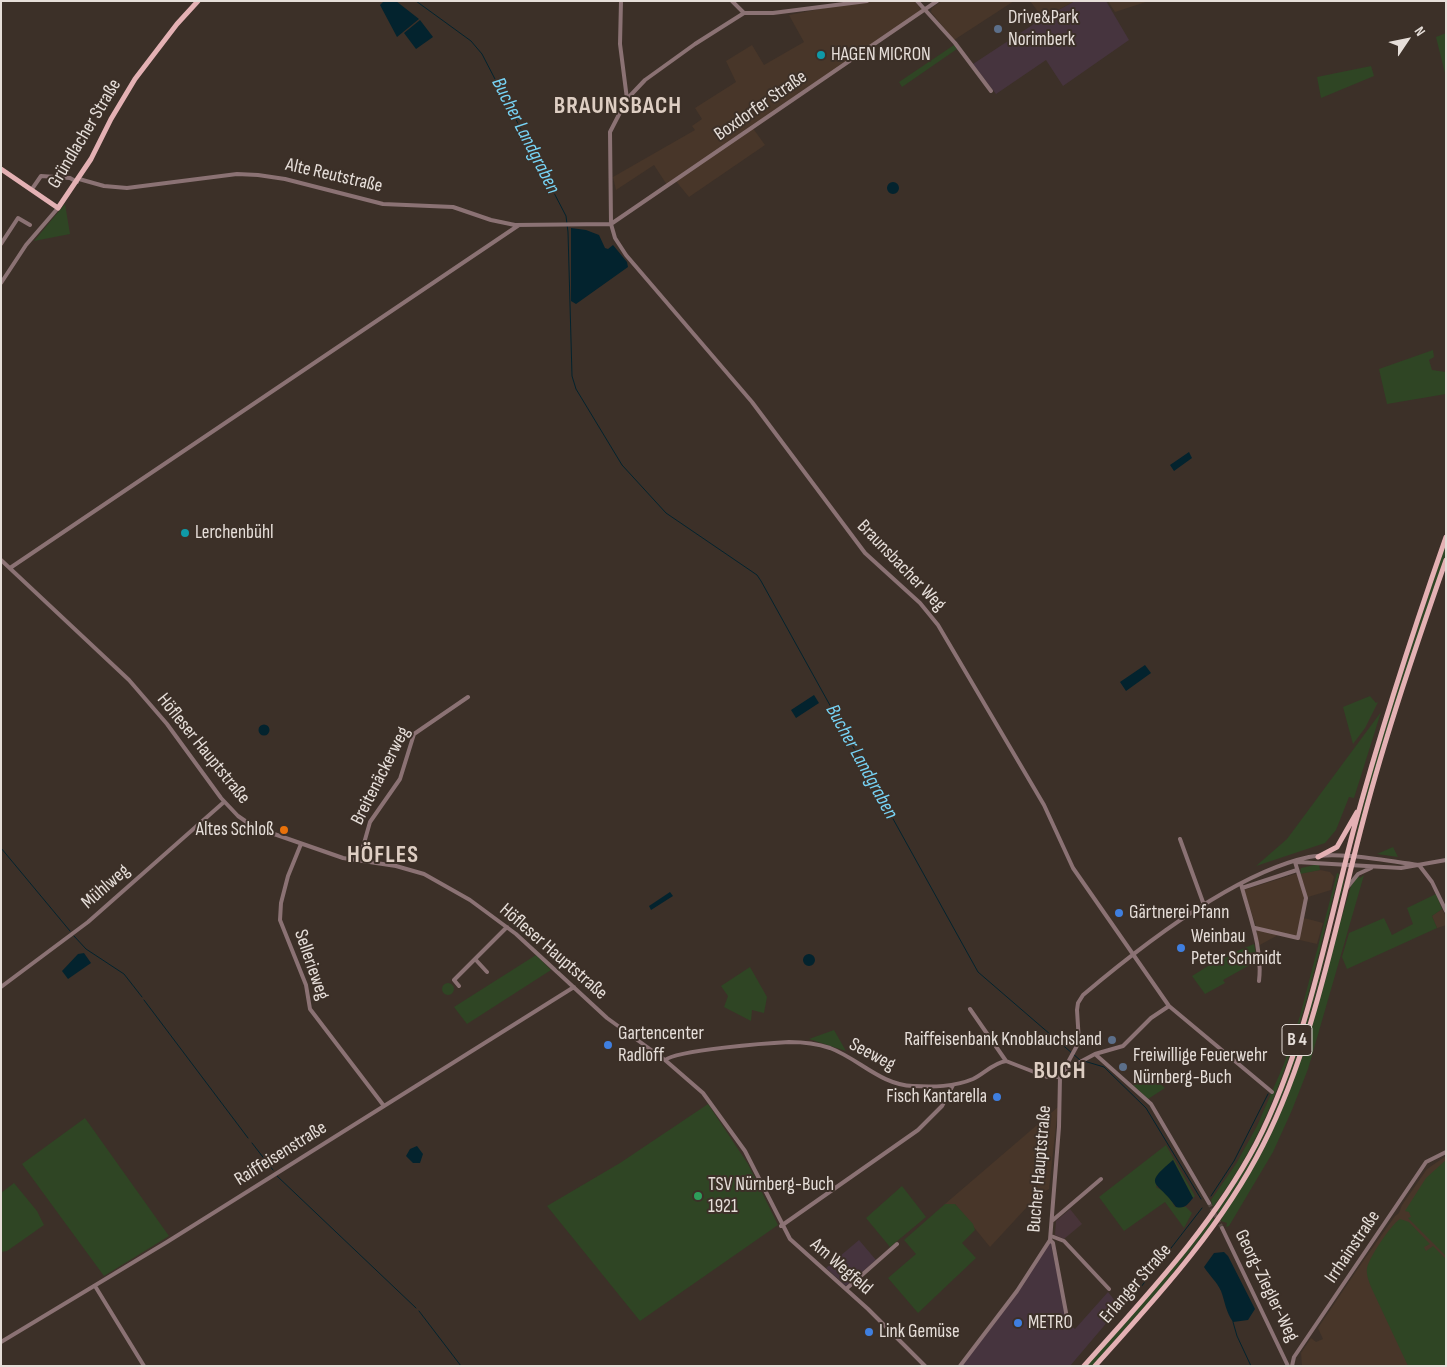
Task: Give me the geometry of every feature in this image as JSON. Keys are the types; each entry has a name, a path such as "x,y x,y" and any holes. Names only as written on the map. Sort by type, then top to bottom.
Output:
{"main road":[{"name":"Gründlacher Straße","path":"58,208 78,180 135,79 154,53 198,1"},
{"path":"1,170 58,208"},
{"name":"B 4","path":"1345,864 1375,751 1446,537"},
{"name":"B 4","path":"1346,890 1382,754 1446,560"},
{"name":"B 4","path":"1318,856 1337,847 1360,807"},
{"name":"Erlanger Straße","path":"1084,1366 1158,1282 1208,1219 1256,1143 1284,1079 1345,864"},
{"name":"Erlanger Straße","path":"1095,1366 1164,1288 1212,1227 1253,1165 1287,1092 1312,1015 1346,890"}],"street":[{"path":"189,1 193,6"},
{"path":"621,1 620,44 627,99"},
{"path":"732,1 744,12"},
{"path":"611,224 610,132 627,99 659,68 744,12 773,13 867,1"},
{"path":"917,1 955,43 992,91"},
{"name":"Boxdorfer Straße","path":"611,224 937,1"},
{"name":"Alte Reutstraße","path":"32,189 40,176 70,178 104,186 127,188 237,174 258,175 285,179 383,204 453,207 491,220 519,225 611,224"},
{"name":"Gründlacher Straße","path":"1,283 26,245 58,208"},
{"path":"1,244 18,218 30,225"},
{"name":"Braunsbacher Weg","path":"611,224 615,238 626,255 752,402 861,549 920,603 938,625 1044,805 1073,868 1169,1006 1272,1092"},
{"path":"10,568 519,225"},
{"name":"Höfleser Hauptstraße","path":"1,560 112,664 145,698 224,802 250,825 343,858 396,866 431,877 467,898 507,927 610,1020 665,1060"},
{"name":"Breitenäckerweg","path":"358,861 370,822 400,779 414,734 468,697"},
{"name":"Mühlweg","path":"1,987 88,922 224,802"},
{"path":"1180,839 1204,906"},
{"name":"Sellerieweg","path":"301,844 288,876 281,903 280,920 306,985 310,1009 384,1106"},
{"name":"Bucher Hauptstraße","path":"960,1366 1017,1291 1050,1238 1053,1220 1060,1078 1080,1036 1077,1010 1080,999 1134,954 1204,906 1241,886 1295,862 1318,856 1354,857 1419,865"},
{"path":"1446,860 1419,865 1432,882 1446,911"},
{"path":"1255,928 1298,938 1306,898 1295,862"},
{"name":"Bucher Hauptstraße","path":"1295,862 1405,868 1419,865"},
{"path":"1346,890 1358,874 1373,867"},
{"name":"Bucher Hauptstraße","path":"1241,886 1298,870"},
{"path":"1241,886 1255,928 1259,981"},
{"path":"458,986 454,980 507,927"},
{"path":"475,958 487,972"},
{"name":"Raiffeisenstraße","path":"1,1342 96,1286 574,987"},
{"path":"1063,1071 1095,1054 1123,1046 1151,1018 1169,1006"},
{"path":"970,1010 1006,1060 1047,1077 1060,1078"},
{"name":"Seeweg","path":"665,1060 677,1054 788,1042 810,1043 830,1048 888,1081 900,1085 953,1085 974,1079 1006,1060"},
{"path":"1095,1054 1151,1104 1209,1203"},
{"name":"Am Wegfeld","path":"665,1060 704,1093 733,1131 758,1175 781,1226 796,1246 889,1328 924,1366"},
{"path":"781,1226 918,1130 942,1106 953,1085"},
{"name":"Irrhainstraße","path":"1290,1366 1294,1357 1426,1162 1446,1152"},
{"path":"1053,1220 1101,1179"},
{"name":"Georg-Ziegler-Weg","path":"1222,1228 1290,1366"},
{"path":"1068,1323 1050,1238 1064,1241 1109,1289"},
{"path":"846,1289 897,1244"},
{"path":"96,1286 144,1366"},
{"name":"Georg-Ziegler-Weg","path":"1284,1357 1294,1357"}],"shaded area":[{"path":"861,1 914,1 922,10 752,127 765,145 689,197 675,180 667,185 654,165 616,190 613,177 695,130 692,126 702,119 695,108 736,82 726,61 752,45 764,65 804,42 789,15"},
{"path":"942,1 1014,1 954,40 931,12 932,8"},
{"path":"1030,1 1075,1 1043,18"},
{"path":"1075,1 1106,1 1129,40 1063,86 1046,60 996,94 973,64 1043,18"},
{"path":"1108,1 1149,1 1115,12"},
{"path":"1320,870 1330,872 1334,877 1331,890 1308,897 1304,918 1323,923 1317,944 1278,935 1258,946 1256,926 1244,890 1295,874"},
{"path":"1442,909 1446,916 1446,925 1437,928 1432,916"},
{"path":"1058,1107 1049,1189 1038,1195 990,1247 955,1204 945,1204"},
{"path":"1446,1156 1446,1366 1302,1366 1301,1353 1311,1338 1316,1342 1323,1339 1318,1328 1359,1267 1399,1213 1402,1205 1427,1169"},
{"path":"1070,1209 1082,1224 1064,1239 1055,1235 1056,1221"},
{"path":"859,1240 876,1260 846,1286 826,1268"},
{"path":"1050,1240 1068,1323 1075,1329 1108,1292 1120,1307 1070,1366 960,1366 1017,1291"}],"green space":[{"path":"1446,33 1446,73 1445,73 1436,37"},
{"path":"954,45 957,49 902,87 899,82"},
{"path":"1371,66 1374,76 1321,98 1317,77"},
{"path":"65,204 70,234 34,241"},
{"path":"1433,350 1434,357 1429,360 1432,370 1446,372 1446,394 1387,404 1379,369"},
{"path":"1446,542 1446,553 1353,847 1377,752"},
{"path":"1370,696 1376,703 1378,702 1365,728 1353,744 1343,707"},
{"path":"1381,712 1354,798 1349,797 1336,830 1325,843 1256,866 1287,839"},
{"path":"1393,847 1398,857 1377,854"},
{"path":"1319,865 1320,870 1300,874 1301,868"},
{"path":"1337,873 1339,874 1304,1010 1276,1093 1238,1171 1213,1207 1211,1200 1236,1164 1257,1126 1284,1064 1300,1016"},
{"path":"1344,874 1342,890 1314,998 1291,1074 1259,1146 1241,1180 1219,1214 1217,1211 1239,1178 1284,1083"},
{"path":"1364,875 1308,1069 1292,1110 1273,1152 1229,1226 1226,1227 1227,1223 1221,1221 1224,1213 1260,1154 1277,1121 1326,978 1329,960 1351,886 1358,876 1360,878"},
{"path":"1436,894 1442,909 1432,916 1437,928 1347,969 1342,957 1349,933 1384,918 1392,935 1413,924 1407,908"},
{"path":"1254,944 1257,961 1223,980 1225,983 1205,994 1192,976 1221,958"},
{"path":"536,955 551,970 467,1024 454,1007"},
{"path":"750,967 767,997 764,1013 752,1010 751,1021 724,1007 728,996 721,986"},
{"path":"446,983 450,983 454,989 450,995 446,995 442,991 442,987"},
{"path":"834,1030 846,1051 809,1039"},
{"path":"1145,1070 1165,1088 1148,1099 1133,1085"},
{"name":"TSV Nürnberg-Buch 1921","path":"708,1104 748,1164 778,1225 640,1321 547,1206 620,1163"},
{"path":"85,1118 169,1236 104,1276 22,1164"},
{"path":"1166,1145 1195,1196 1193,1198 1173,1160 1156,1187 1167,1193 1175,1207 1186,1207 1192,1213 1184,1228 1165,1202 1124,1231 1099,1197"},
{"path":"1446,1160 1446,1256 1408,1218 1411,1217 1409,1212 1405,1211 1426,1178"},
{"path":"14,1183 37,1211 44,1225 7,1251 1,1252 1,1193"},
{"path":"902,1186 926,1217 890,1247 866,1218"},
{"path":"945,1204 955,1204 973,1224 975,1230 962,1243 976,1258 918,1313 888,1278 916,1254 904,1240"},
{"path":"1212,1217 1214,1220 1210,1226 1160,1289 1092,1366 1086,1366"},
{"path":"1400,1219 1409,1222 1430,1244 1424,1247 1426,1251 1433,1246 1446,1259 1446,1366 1408,1366 1371,1287 1367,1268 1372,1256 1386,1234"}],"water":[{"path":"384,1 396,1 419,19 397,37 380,5"},
{"path":"420,20 433,37 416,49 404,33"},
{"path":"893,182 899,188 893,194 887,188"},
{"path":"571,228 586,230 599,235 605,248 608,249 613,245 627,262 628,267 576,304 571,301"},
{"path":"1189,452 1192,458 1174,471 1170,465"},
{"path":"1145,665 1151,673 1126,691 1120,682"},
{"path":"814,695 819,703 796,718 791,710"},
{"path":"262,725 266,725 269,730 268,734 262,735 259,732 259,728"},
{"path":"670,892 673,896 651,910 649,906"},
{"path":"84,953 91,963 68,979 62,971 78,954"},
{"path":"809,954 815,960 809,966 803,960"},
{"path":"417,1146 423,1154 420,1163 413,1163 406,1156 410,1149"},
{"path":"1173,1160 1193,1198 1184,1207 1176,1207 1156,1184 1155,1180 1157,1175"},
{"path":"1224,1252 1228,1256 1255,1309 1248,1320 1233,1322 1227,1311 1221,1291 1204,1267 1214,1253"}],"waterway":[{"name":"Bucher Landgraben","path":"416,1 471,41 482,54 566,216 572,376 576,389 622,465 666,513 757,575 978,972 1080,1060"},
{"path":"1,848 70,931"},
{"path":"74,936 86,949 124,974 142,997"},
{"path":"144,1000 248,1138"},
{"name":"Bucher Landgraben","path":"1084,1061 1104,1067 1146,1108 1201,1199"},
{"path":"1211,1196 1234,1161 1268,1094"},
{"path":"252,1143 273,1170"},
{"path":"277,1176 416,1308"},
{"path":"1134,1296 1202,1208"},
{"path":"419,1311 461,1366"},
{"name":"Bucher Landgraben","path":"1233,1322 1237,1336 1251,1366"}],"tunnel":[{"path":"1209,1203 1222,1228"}],"place":[{"name":"Drive&Park Norimberk","path":"998,29"},
{"name":"HAGEN MICRON","path":"821,55"},
{"name":"Lerchenbühl","path":"185,533"},
{"name":"Altes Schloß","path":"284,830"},
{"name":"Gärtnerei Pfann","path":"1119,913"},
{"name":"Weinbau Peter Schmidt","path":"1181,948"},
{"name":"Raiffeisenbank Knoblauchsland","path":"1112,1040"},
{"name":"Gartencenter Radloff","path":"608,1045"},
{"name":"Freiwillige Feuerwehr Nürnberg-Buch","path":"1123,1067"},
{"name":"Fisch Kantarella","path":"997,1097"},
{"name":"TSV Nürnberg-Buch 1921","path":"698,1196"},
{"name":"METRO","path":"1018,1323"},
{"name":"Link Gemüse","path":"869,1332"}],"district":[{"name":"BRAUNSBACH","path":"618,107"},
{"name":"HÖFLES","path":"383,856"},
{"name":"BUCH","path":"1060,1072"}]}
